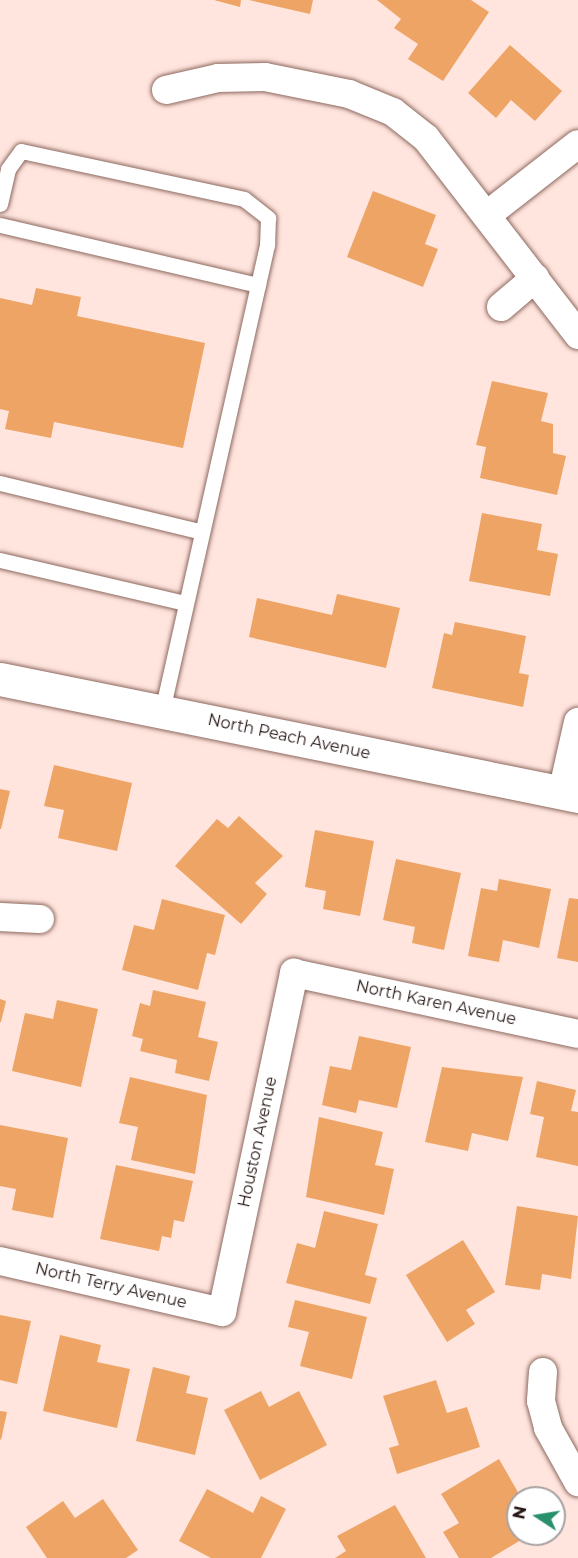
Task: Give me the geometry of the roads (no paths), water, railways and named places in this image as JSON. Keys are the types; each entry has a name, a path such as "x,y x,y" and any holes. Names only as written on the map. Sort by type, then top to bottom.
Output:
{"street":[{"path":"166,90 218,78 265,77 349,94 393,112 426,138 487,214 578,335"},
{"path":"487,214 578,144"},
{"path":"501,307 535,279"},
{"name":"North Peach Avenue","path":"0,678 570,794"},
{"path":"570,794 578,722"},
{"path":"0,917 40,919"},
{"name":"North Karen Avenue","path":"294,973 578,1034"},
{"name":"Houston Avenue","path":"222,1312 294,973"},
{"name":"North Terry Avenue","path":"0,1261 222,1312"},
{"path":"543,1372 541,1401 548,1428 578,1482"}],"lane":[{"path":"0,204 8,169 21,151 244,199 268,218 258,285 162,711"},
{"path":"0,225 258,285"},
{"path":"0,483 202,532"},
{"path":"0,560 185,603"}]}
